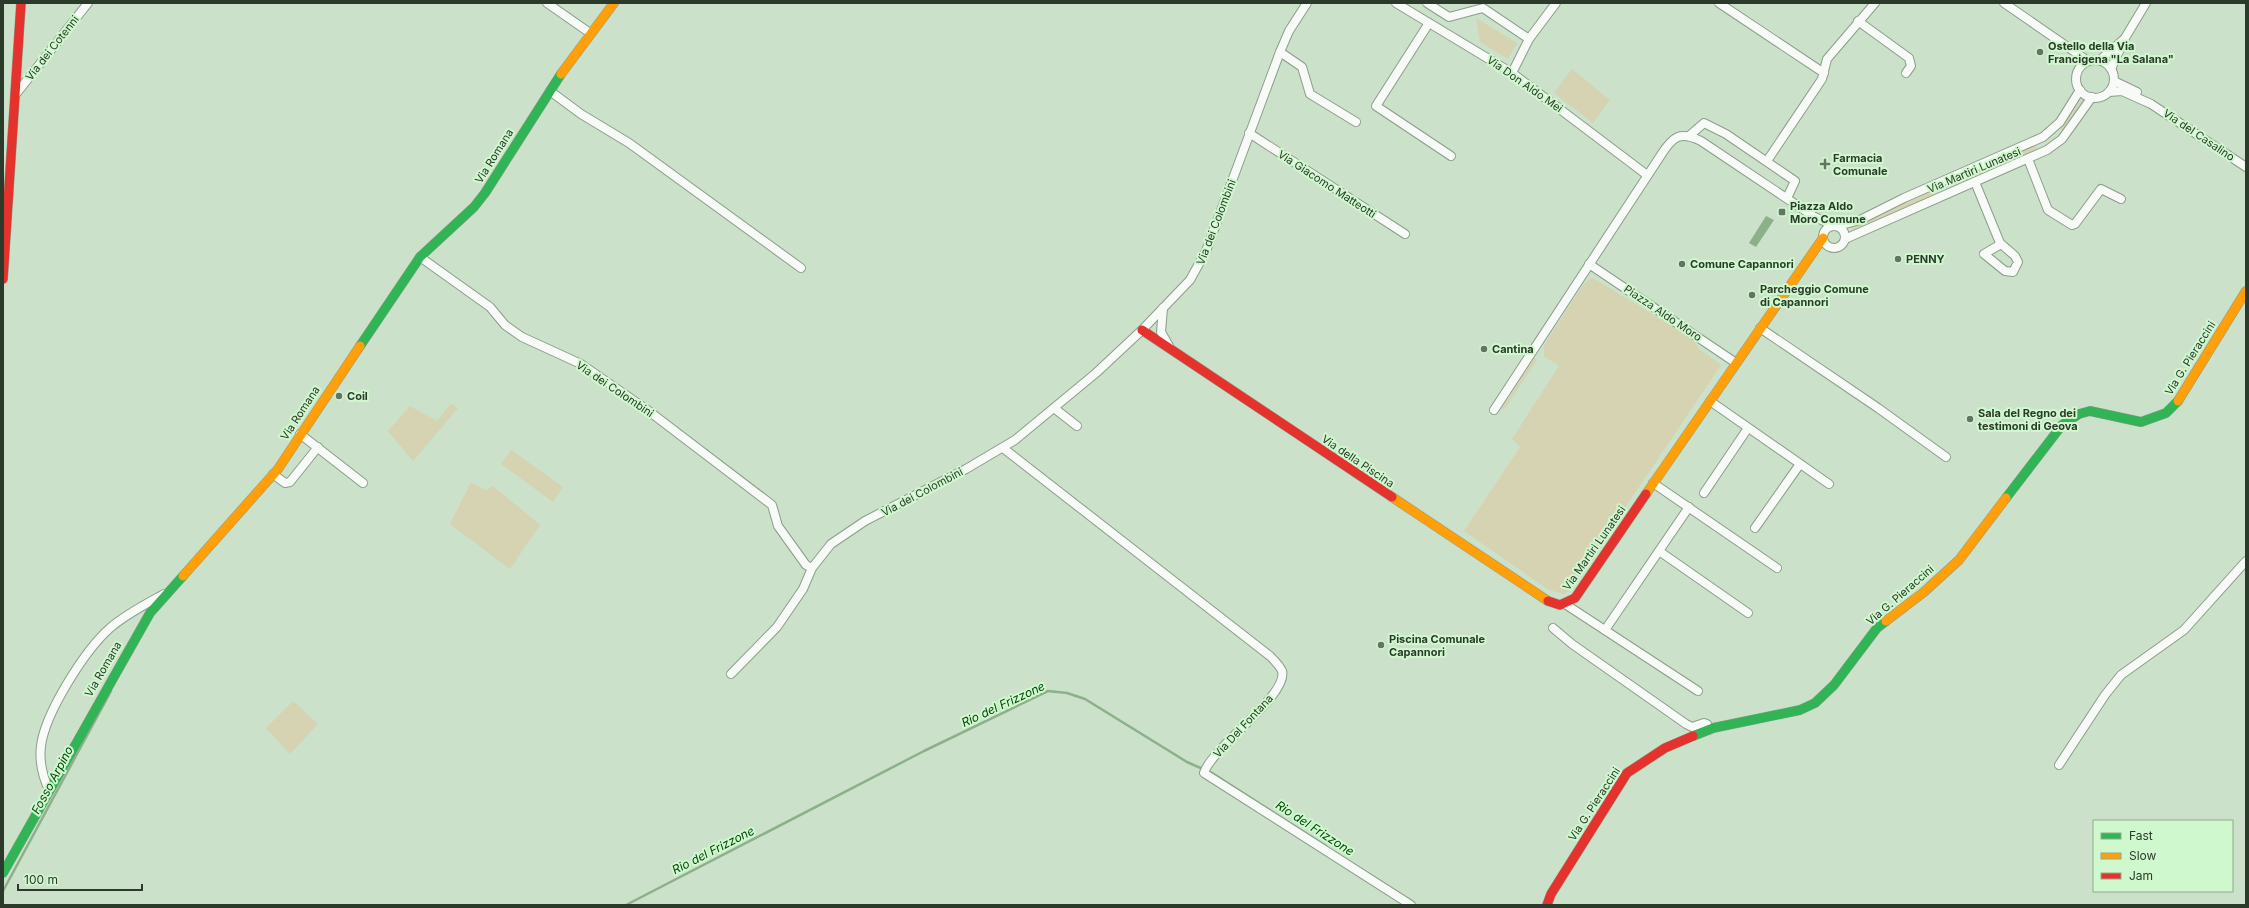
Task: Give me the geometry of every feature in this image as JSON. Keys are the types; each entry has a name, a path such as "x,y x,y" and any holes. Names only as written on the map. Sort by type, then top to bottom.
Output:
{"street":[{"path":"3,279 21,3"},
{"name":"Via dei Cotenni","path":"16,94 88,3"},
{"path":"547,3 590,33"},
{"name":"Via Romana","path":"3,873 150,612 273,474 420,257 474,207 550,91 590,33 614,3"},
{"name":"Via dei Colombini","path":"420,257 490,307 504,325 522,337 581,364 646,410 766,500 772,505 778,526 806,565 812,568 831,544 842,535 1003,448 1096,373 1142,330 1190,280 1200,265 1280,52 1289,31 1307,3"},
{"name":"Via Don Aldo Mei","path":"1396,3 1512,73 1647,175"},
{"path":"1427,3 1449,17 1483,8 1529,39"},
{"path":"1512,73 1529,39 1556,3"},
{"path":"1719,3 1824,73"},
{"path":"1767,161 1824,73 1827,59 1875,3"},
{"path":"2004,3 2088,62"},
{"path":"2070,48 2077,62 2077,82 2080,90 2092,97 2101,97 2109,92 2114,81 2112,69 2125,38 2146,3"},
{"path":"1858,21 1909,58 1911,66 1906,73"},
{"path":"1429,23 1376,106 1451,156"},
{"path":"2078,72 2088,62 2100,60 2125,38"},
{"path":"1280,52 1302,67 1310,94 1356,122"},
{"path":"2100,60 2112,69"},
{"name":"Via del Casalino","path":"2114,81 2138,92 2151,104 2246,167"},
{"name":"Via Martiri Lunatesi","path":"1698,691 1565,604 1575,598 1760,328 1809,260 1827,228 1860,220 1904,198 2043,136 2060,122 2080,90"},
{"path":"550,91 581,114 629,143 801,268"},
{"name":"Via del Casalino","path":"2109,92 2122,91 2151,104"},
{"name":"Via Martiri Lunatesi","path":"1809,260 1831,248 1842,246 1845,239 2028,160 2050,149 2068,132 2092,97"},
{"path":"1689,136 1704,123 1709,124 1767,161 1794,181 1787,198"},
{"name":"Via Giacomo Matteotti","path":"1249,133 1405,234"},
{"path":"1494,410 1647,175 1675,138 1682,135 1701,141 1813,216 1844,231 1845,239"},
{"path":"2043,136 2050,149"},
{"path":"2028,160 2048,210 2072,225 2075,224 2100,189 2121,199"},
{"path":"1975,182 2002,244"},
{"path":"1813,216 1818,222 1825,244 1831,248"},
{"name":"Piazza Aldo Moro","path":"1589,264 1736,363"},
{"name":"Via G. Pieraccini","path":"1546,905 1551,894 1627,773 1664,748 1709,730 1800,710 1815,703 1834,685 1877,628 1924,592 1959,560 2062,425 2079,414 2090,410 2141,422 2166,413 2176,404 2246,291"},
{"path":"1163,308 1161,332 1166,343 1176,354"},
{"path":"1760,328 1878,408 1946,457"},
{"name":"Via della Piscina","path":"1142,330 1546,600 1560,605 1565,604"},
{"path":"1710,401 1829,484"},
{"path":"1054,408 1077,426"},
{"path":"1704,493 1748,428"},
{"path":"300,434 363,483"},
{"path":"273,474 285,483 290,482 318,448"},
{"name":"Via Del Fontana","path":"1003,448 1270,656 1282,670 1282,679 1276,690 1206,769 1219,783 1411,905"},
{"path":"1755,528 1800,464"},
{"path":"1653,483 1777,568"},
{"path":"1605,630 1689,507"},
{"path":"1659,551 1748,613"},
{"path":"2059,765 2105,695 2121,675 2184,630 2246,561"},
{"path":"731,674 777,627 803,589 812,568"},
{"path":"49,790 42,774 41,744 46,727 74,674 96,641 110,627 125,616 165,594"},
{"path":"1553,628 1572,644 1686,724 1692,727 1704,723 1707,724 1709,730"},
{"path":"3,859 19,844"}],"shaded area":[{"path":"1476,18 1517,43 1508,59 1480,42"},
{"path":"1572,69 1610,100 1593,123 1554,93"},
{"path":"2083,97 2085,98 2063,131 2061,129"},
{"path":"2036,146 2037,150 1954,186 1953,182"},
{"path":"1932,191 1934,195 1853,230 1851,227"},
{"path":"1766,216 1774,220 1756,247 1749,243"},
{"path":"1591,278 1595,279 1694,340 1699,349 1721,365 1569,591 1564,594 1549,590 1464,531 1520,447 1512,439 1559,366 1544,356 1544,345 1583,285"},
{"path":"1534,358 1537,360 1504,410 1502,408"},
{"path":"451,404 458,408 413,461 388,431 410,406 437,421"},
{"path":"511,450 563,487 553,502 501,464"},
{"path":"471,482 486,491 493,486 540,525 510,569 450,524"},
{"path":"293,701 318,724 290,754 266,728"}],"waterway":[{"name":"Fosso Arpino","path":"3,891 111,691"},
{"name":"Rio del Frizzone","path":"626,905 924,751 1048,691 1067,693 1085,699 1187,762 1212,773 1326,846"}],"traffic: fast":[{"path":"360,346 420,257 474,207 485,193 561,74"},
{"path":"2006,498 2062,425 2079,414 2090,411 2141,422 2166,413 2178,401"},
{"path":"3,873 150,613 183,576"},
{"path":"1693,736 1713,728 1800,710 1815,703 1834,685 1877,628 1886,621"}],"traffic: slow":[{"path":"561,74 614,3"},
{"path":"1646,494 1823,238"},
{"path":"2178,401 2246,291"},
{"path":"183,576 278,469 360,346"},
{"path":"1392,497 1548,601"},
{"path":"1886,621 1924,592 1959,560 2006,498"}],"traffic: jam":[{"path":"3,279 21,3"},
{"path":"1142,330 1392,497"},
{"path":"1548,601 1560,605 1575,598 1646,494"},
{"path":"1547,905 1551,894 1627,773 1665,748 1693,736"}],"place":[{"name":"Ostello della Via Francigena \"La Salana\"","path":"2040,52"},
{"name":"Farmacia Comunale","path":"1825,164"},
{"name":"Piazza Aldo Moro Comune","path":"1782,212"},
{"name":"PENNY","path":"1898,259"},
{"name":"Comune Capannori","path":"1682,264"},
{"name":"Parcheggio Comune di Capannori","path":"1752,295"},
{"name":"Cantina","path":"1484,349"},
{"name":"Coil","path":"339,396"},
{"name":"Sala del Regno dei testimoni di Geova","path":"1970,419"},
{"name":"Piscina Comunale Capannori","path":"1381,645"}]}
